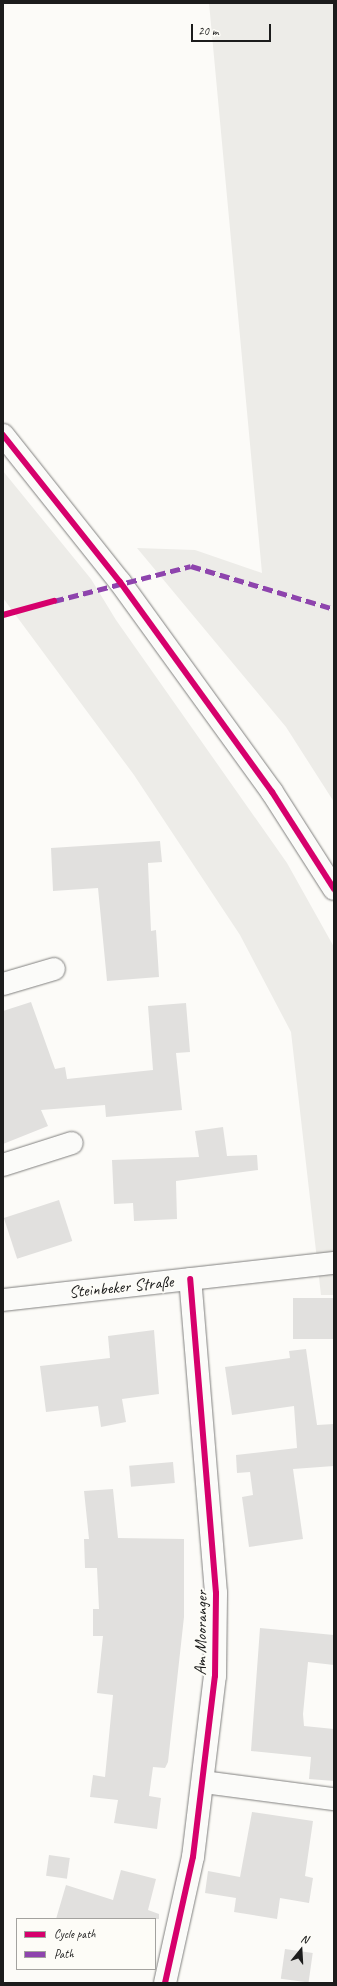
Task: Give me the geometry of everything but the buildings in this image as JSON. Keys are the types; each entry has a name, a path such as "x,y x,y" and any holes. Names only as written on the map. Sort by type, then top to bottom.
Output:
{"street":[{"path":"3,435 134,601 272,792 334,889"},
{"path":"3,984 54,969"},
{"path":"3,1165 72,1142"},
{"name":"Steinbeker Straße","path":"3,1300 190,1280 334,1262"},
{"name":"Am Mooranger","path":"165,1983 178,1936 204,1782 215,1676 216,1593 190,1280"},
{"path":"204,1782 334,1799"}],"shaded area":[{"path":"209,3 334,3 334,802 286,727 137,548 195,550 262,573"},
{"path":"3,471 91,579 116,620 287,863 334,947 334,1295 321,1295 291,1032 240,935 134,775 3,598"}],"marked path":[{"path":"54,601 191,566 334,609"}],"cycle path":[{"path":"3,435 120,582 272,792 334,889"},
{"path":"3,615 54,601"},
{"path":"165,1983 193,1857 215,1676 216,1593 190,1279"}]}
